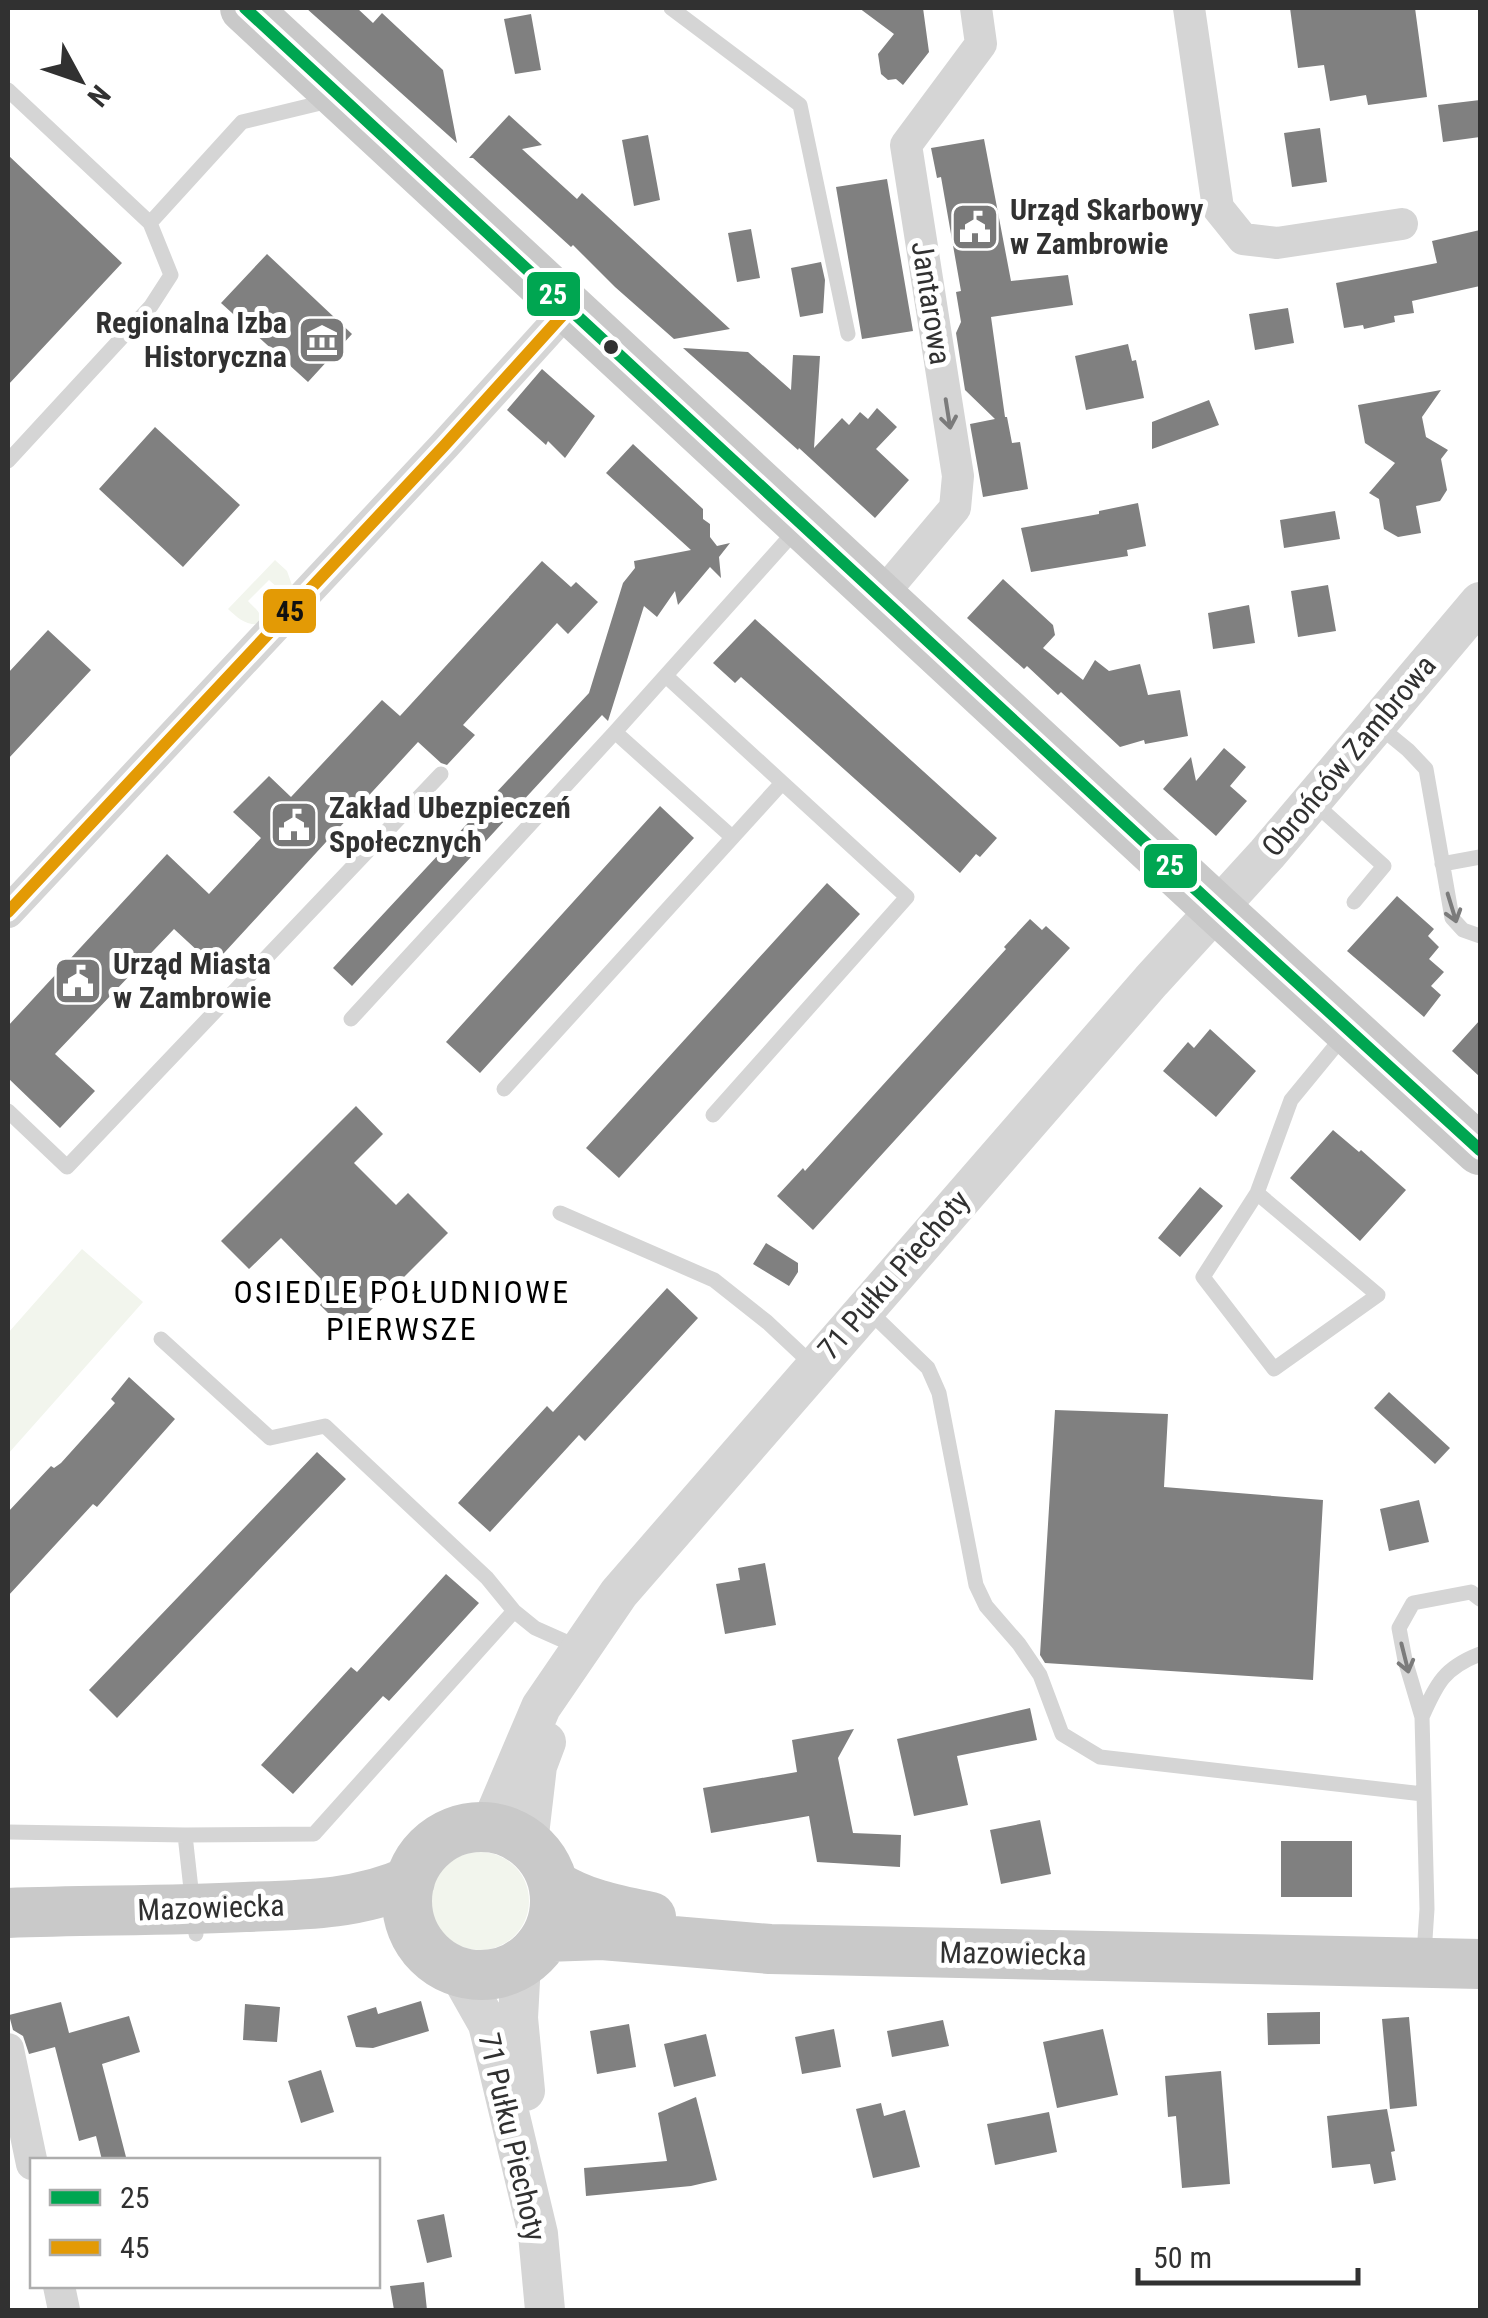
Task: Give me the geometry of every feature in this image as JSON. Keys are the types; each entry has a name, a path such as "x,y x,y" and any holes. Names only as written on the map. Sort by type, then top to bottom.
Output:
{"main road":[{"path":"244,8 1480,1150"},
{"path":"475,1826 509,1835 549,1869 554,1885 553,1920 534,1950 507,1970 474,1975 458,1971 439,1962 423,1947 411,1904 424,1854 446,1835 475,1826"},
{"name":"Mazowiecka","path":"554,1885 605,1908 713,1924 1057,1934 1270,1931 1424,1948 1480,1964"},
{"name":"Mazowiecka","path":"8,1913 366,1925 411,1904"},
{"name":"Mazowiecka","path":"8,1939 195,1922"},
{"name":"Mazowiecka","path":"534,1950 602,1935 770,1948 1424,1948 1480,1935"}],"street":[{"name":"Jantarowa","path":"880,597 955,508 958,476 906,145 982,44 976,8"},
{"path":"1189,8 1218,208 1243,239 1277,243 1402,224"},
{"path":"8,912 569,308"},
{"name":"Obrońców Zambrowa","path":"1217,909 1480,602"},
{"name":"71 Pułku Piechoty","path":"509,1835 580,1648 619,1593 1217,909"},
{"path":"534,1950 518,2018 538,2234"},
{"name":"71 Pułku Piechoty","path":"458,1971 488,2024 538,2234 545,2310"},
{"path":"8,2050 31,2158"}],"lane":[{"path":"672,8 800,106 848,334"},
{"path":"8,90 150,223 171,275 151,306 8,461"},
{"path":"150,223 242,122 341,97"},
{"path":"351,1018 802,524"},
{"path":"666,676 907,898 713,1115"},
{"path":"1376,724 1426,769 1452,918 1463,930 1480,936"},
{"path":"616,732 732,837"},
{"path":"8,1111 67,1167 442,774"},
{"path":"504,1089 782,782"},
{"path":"1312,800 1384,866 1354,902"},
{"path":"1442,864 1480,857"},
{"path":"1257,1193 1378,1294 1274,1369 1203,1277 1257,1193 1291,1100 1348,1030"},
{"path":"560,1213 714,1280 768,1322 814,1366"},
{"path":"866,1308 928,1368 939,1393 976,1585 986,1606 1040,1676 1062,1734 1100,1757 1423,1794"},
{"path":"161,1338 270,1438 325,1426 487,1578 514,1612 534,1628 580,1648"},
{"path":"1424,1948 1427,1881 1422,1717 1398,1628 1413,1603 1472,1592 1480,1600"},
{"path":"8,1832 314,1834 514,1612"},
{"path":"1422,1717 1436,1685 1450,1669 1480,1654"},
{"path":"185,1834 195,1922"}],"shaded area":[{"path":"275,560 287,571 293,588 283,590 269,580 248,601 259,614 260,624 243,621 228,609"},
{"path":"82,1249 143,1302 8,1454 8,1333"},
{"path":"480,1852 499,1855 515,1866 526,1882 526,1920 515,1936 499,1947 480,1950 461,1947 445,1936 434,1920 431,1901 434,1882 445,1866 461,1855"}],"building":[{"path":"306,8 357,8 373,23 382,13 443,70 457,143"},
{"path":"859,8 923,8 929,52 903,85 881,74 878,54 894,34"},
{"path":"1290,8 1415,8 1427,97 1368,105 1366,95 1330,101 1324,65 1298,68"},
{"path":"531,14 541,70 515,74 504,19"},
{"path":"1480,100 1480,137 1443,142 1438,105"},
{"path":"509,115 542,145 522,149 577,199 582,193 730,329 674,339 573,245 469,158"},
{"path":"1320,128 1327,182 1292,187 1284,133"},
{"path":"648,135 660,200 634,206 622,140"},
{"path":"984,139 1011,281 1068,275 1073,305 991,317 1005,417 1012,443 1020,442 1028,489 983,497 970,424 995,419 965,390 956,333 961,322 956,292 961,291 941,177 937,178 931,148"},
{"path":"8,155 122,263 8,385"},
{"path":"887,179 913,331 862,339 836,187"},
{"path":"751,229 760,278 737,282 728,233"},
{"path":"1480,230 1480,286 1412,301 1414,313 1394,316 1395,322 1364,329 1363,325 1344,328 1336,283 1437,263 1432,241"},
{"path":"267,254 352,334 308,382 221,303"},
{"path":"821,262 825,280 823,313 800,317 791,268"},
{"path":"1288,308 1294,343 1255,350 1249,314"},
{"path":"1128,344 1132,361 1136,360 1144,398 1086,410 1075,356"},
{"path":"683,348 748,352 791,390 793,355 820,356 814,448 842,418 849,425 860,412 868,419 877,408 897,427 876,449 909,480 875,518"},
{"path":"542,369 595,416 565,458 507,410"},
{"path":"1441,390 1422,417 1426,437 1448,450 1441,459 1447,490 1440,501 1416,506 1421,533 1398,537 1384,529 1379,499 1369,493 1395,463 1365,443 1358,405"},
{"path":"1209,400 1219,425 1152,449 1152,422"},
{"path":"155,427 240,505 183,567 99,489"},
{"path":"633,444 703,509 703,519 710,524 710,537 717,546 730,543 719,557 721,578 710,567 678,605 675,591 657,617 644,606 608,721 602,715 352,986 333,968 589,693 623,583 635,568 634,561 691,550 606,473"},
{"path":"1138,503 1146,546 1127,550 1128,556 1031,572 1021,528"},
{"path":"1335,511 1340,539 1284,548 1280,520"},
{"path":"542,561 571,587 576,582 598,602 568,634 557,623 463,725 475,735 447,765 418,742 213,965 174,929 55,1054 95,1091 60,1128 8,1078 8,1026 167,854 209,894 261,838 233,812 269,776 291,797 382,700 400,716"},
{"path":"1003,579 1053,625 1055,635 1043,648 1083,680 1095,660 1109,671 1140,664 1148,695 1180,690 1188,736 1145,744 1144,740 1120,747 1061,692 1058,695 1027,666 1024,669 967,618"},
{"path":"1328,585 1336,631 1298,637 1291,591"},
{"path":"1249,605 1255,643 1213,649 1208,613"},
{"path":"755,619 997,838 980,857 976,854 960,873 741,677 735,683 713,663"},
{"path":"48,630 91,670 8,759 8,673"},
{"path":"1224,748 1246,767 1230,786 1247,801 1216,836 1163,789 1191,757 1196,781"},
{"path":"660,806 694,838 480,1073 446,1042"},
{"path":"827,883 860,914 619,1178 586,1148"},
{"path":"1397,896 1434,929 1428,936 1439,947 1429,959 1444,972 1431,986 1441,995 1424,1017 1347,951"},
{"path":"1030,919 1042,930 1046,926 1070,948 813,1230 777,1196 803,1168 805,1171"},
{"path":"1480,1020 1480,1077 1452,1051"},
{"path":"1210,1029 1256,1071 1216,1117 1163,1071 1188,1042 1194,1048"},
{"path":"356,1106 383,1134 354,1163 396,1205 408,1193 448,1233 348,1333 307,1292 321,1279 281,1238 249,1269 221,1241"},
{"path":"1333,1130 1406,1190 1360,1241 1290,1178"},
{"path":"1200,1187 1223,1206 1180,1257 1158,1238"},
{"path":"766,1243 798,1263 798,1272 789,1286 753,1264"},
{"path":"667,1288 698,1318 585,1441 579,1435 490,1532 458,1503 547,1406 553,1412"},
{"path":"129,1377 175,1419 97,1507 93,1504 8,1596 8,1512 51,1466 61,1463 115,1403 111,1399"},
{"path":"1389,1392 1450,1448 1435,1464 1374,1408"},
{"path":"1055,1410 1168,1414 1164,1487 1323,1500 1313,1680 1045,1663 1040,1655"},
{"path":"317,1452 346,1479 117,1718 89,1690"},
{"path":"1419,1500 1429,1542 1389,1551 1380,1509"},
{"path":"765,1563 776,1625 725,1634 716,1584 740,1580 738,1568"},
{"path":"446,1574 479,1603 389,1701 383,1696 293,1794 261,1765 351,1667 357,1672"},
{"path":"1030,1708 1037,1740 957,1756 968,1805 914,1816 897,1739"},
{"path":"854,1729 838,1758 853,1833 901,1835 900,1867 817,1862 809,1816 711,1833 703,1788 797,1772 792,1740"},
{"path":"1040,1820 1051,1874 1001,1884 990,1830"},
{"path":"1281,1841 1352,1841 1352,1897 1281,1897"},
{"path":"421,2001 429,2031 373,2048 356,2047 347,2016 376,2007 378,2014"},
{"path":"61,2002 69,2033 129,2016 140,2052 102,2064 126,2157 102,2158 96,2136 79,2141 55,2047 29,2054 23,2036 13,2030 9,2015"},
{"path":"245,2004 280,2007 277,2042 243,2040"},
{"path":"1320,2012 1320,2044 1268,2045 1267,2013"},
{"path":"1409,2017 1417,2106 1390,2109 1382,2019"},
{"path":"943,2020 949,2046 892,2057 887,2031"},
{"path":"629,2024 636,2067 597,2074 590,2031"},
{"path":"834,2029 841,2067 802,2074 795,2037"},
{"path":"1103,2029 1118,2095 1057,2108 1043,2042"},
{"path":"706,2034 716,2076 674,2087 664,2044"},
{"path":"321,2070 334,2112 301,2123 288,2081"},
{"path":"1221,2071 1230,2184 1182,2188 1176,2116 1168,2117 1165,2076"},
{"path":"696,2097 717,2180 586,2196 584,2168 667,2161 658,2113"},
{"path":"881,2103 884,2116 905,2110 920,2167 873,2178 856,2109"},
{"path":"1387,2109 1396,2180 1374,2184 1370,2164 1332,2168 1327,2116"},
{"path":"1049,2112 1057,2152 995,2165 987,2124"},
{"path":"444,2214 452,2257 427,2263 417,2220"},
{"path":"424,2282 427,2310 394,2310 390,2286"}],"transit line":[{"name":"25","path":"245,8 1480,1150"},
{"name":"45","path":"8,912 569,308"}],"place":[{"name":"Urząd Skarbowy w Zambrowie","path":"975,227"},
{"name":"Regionalna Izba Historyczna","path":"322,340"},
{"name":"Zakład Ubezpieczeń Społecznych","path":"294,825"},
{"name":"Urząd Miasta w Zambrowie","path":"78,981"}],"district":[{"name":"OSIEDLE POŁUDNIOWE PIERWSZE","path":"402,1310"}]}
